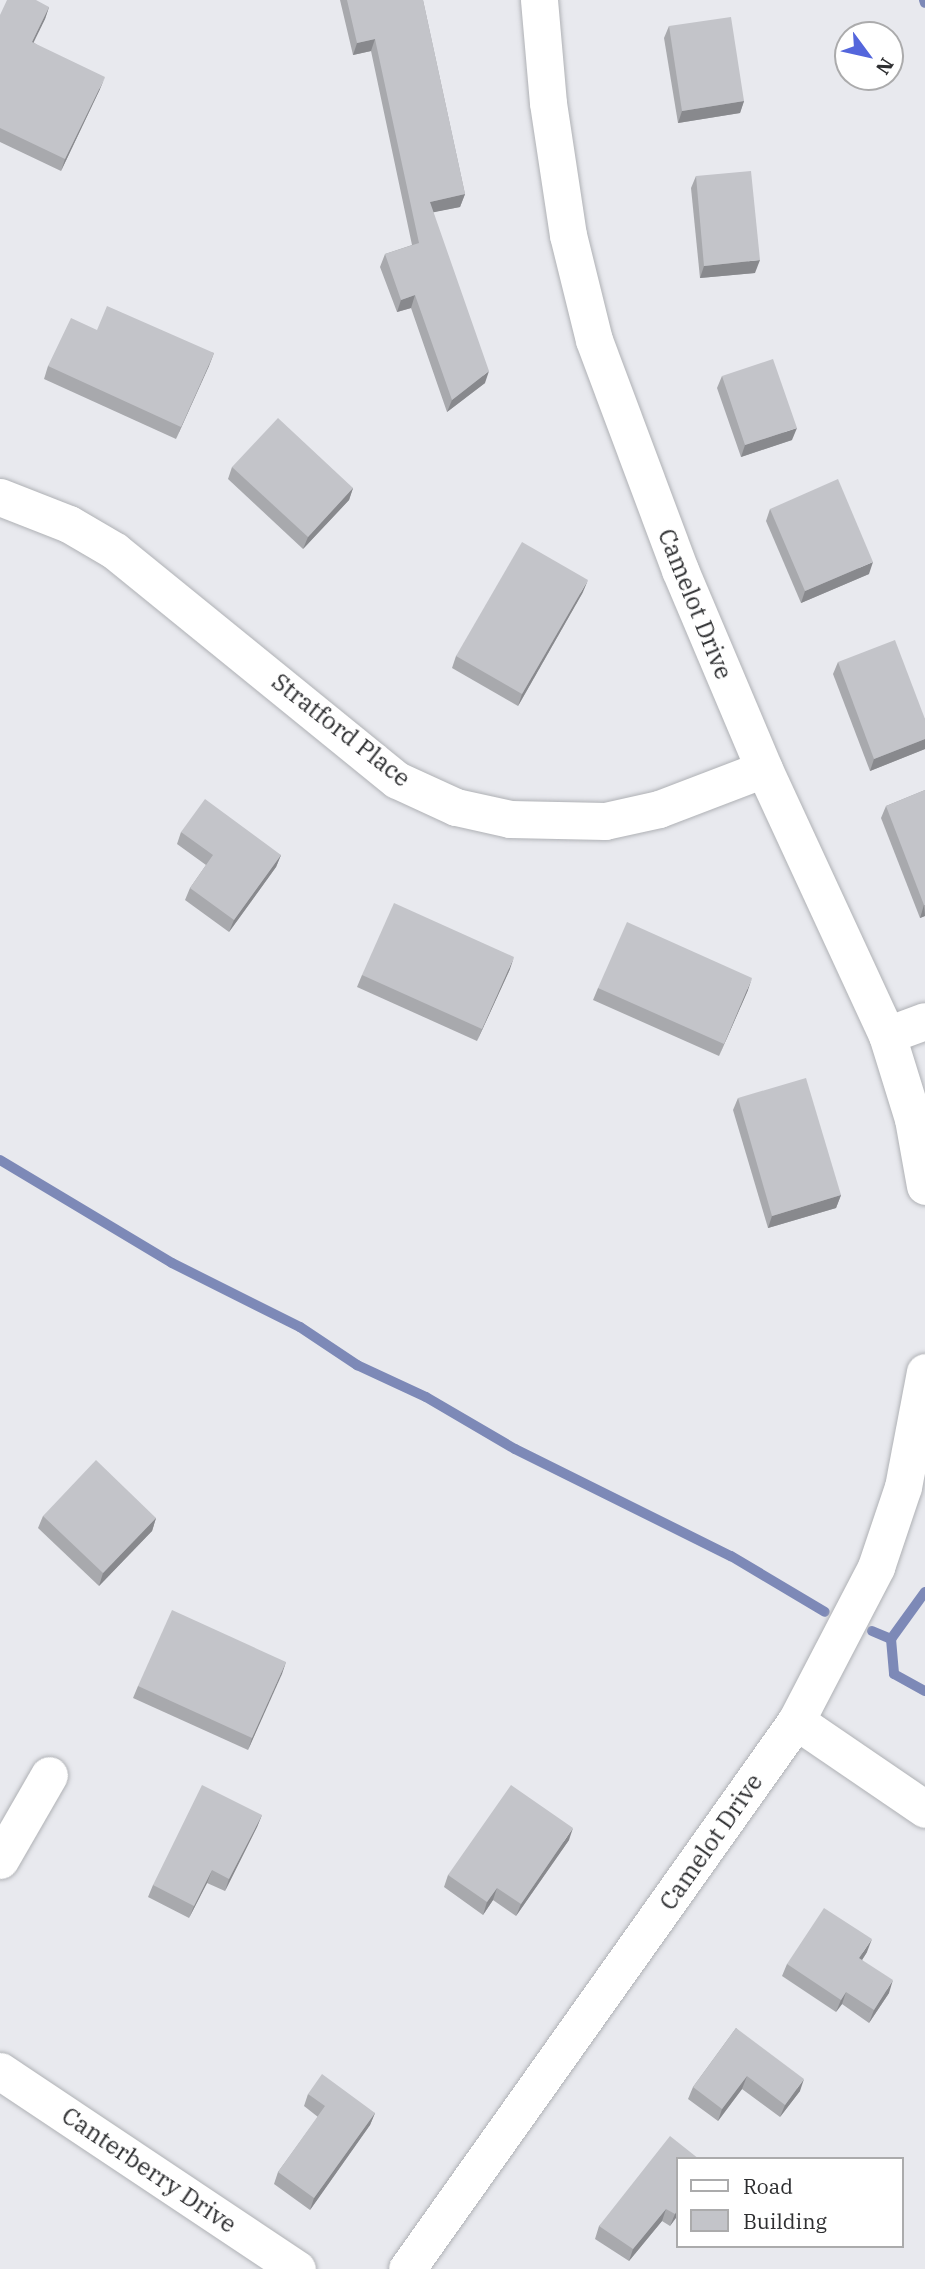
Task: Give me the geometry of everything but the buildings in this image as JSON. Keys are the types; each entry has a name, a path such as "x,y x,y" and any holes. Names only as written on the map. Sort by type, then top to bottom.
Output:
{"street":[{"name":"Camelot Drive","path":"539,0 548,103 568,235 594,340 674,555 764,769 887,1035 912,1119 925,1186"},
{"name":"Stratford Place","path":"0,497 69,524 115,551 397,780 456,807 510,820 605,821 659,808 764,769"},
{"path":"887,1035 925,1021"},
{"name":"Camelot Drive","path":"407,2269 796,1721 876,1567 903,1487 925,1372"},
{"path":"796,1721 925,1809"},
{"path":"0,1860 49,1775"},
{"name":"Canterberry Drive","path":"0,2071 297,2269"}],"waterway":[{"path":"0,1160 172,1263 300,1327 357,1365 426,1397 515,1449 731,1556 825,1612"},
{"path":"925,1592 891,1639 894,1674 925,1691"},
{"path":"872,1631 891,1639"}]}
